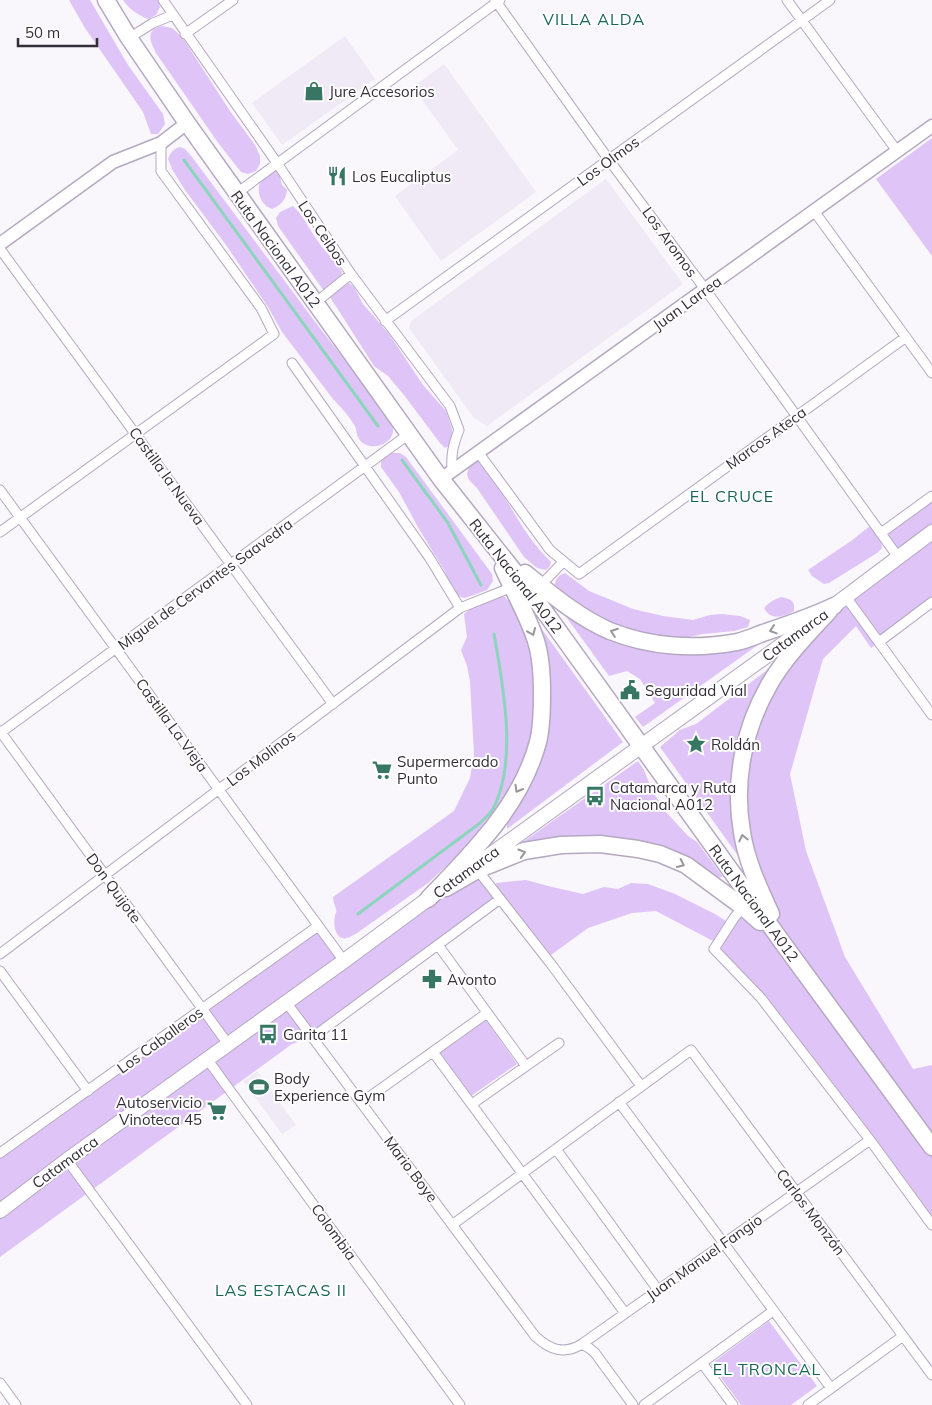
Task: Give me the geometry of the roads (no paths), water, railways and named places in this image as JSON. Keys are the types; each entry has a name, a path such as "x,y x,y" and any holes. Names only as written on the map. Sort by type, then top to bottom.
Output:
{"highway":[{"name":"Ruta Nacional A012","path":"106,0 129,38 187,123 409,434 446,475 494,548 526,583 750,896"},
{"path":"526,583 609,630 641,641 673,646 738,642 800,621 840,602"},
{"path":"428,899 478,847 505,812 525,776 538,742 542,706 542,674 526,583"},
{"path":"782,942 750,896 748,857 739,808 740,774 746,740 755,713 770,684 790,655 840,602"},
{"path":"428,899 475,868 524,851 561,845 600,844 660,854 750,896 782,942"},
{"name":"Ruta Nacional A012","path":"782,942 932,1147"}],"main road":[{"name":"Catamarca","path":"475,868 787,641 932,532"},
{"name":"Catamarca","path":"0,1210 66,1160 428,899"}],"street":[{"name":"Los Ceibos","path":"163,0 277,163 351,274 450,406 459,430 452,446 446,475"},
{"path":"185,34 233,0"},
{"path":"788,0 897,151"},
{"name":"Los Olmos","path":"385,321 830,0"},
{"path":"237,193 497,1"},
{"name":"Los Aromos","path":"497,1 898,557"},
{"path":"129,38 153,23 172,15"},
{"path":"0,244 112,162 161,143 187,123"},
{"name":"Juan Larrea","path":"446,475 932,126"},
{"path":"0,532 274,334 261,308 162,171 161,143"},
{"path":"814,211 932,373"},
{"name":"Castilla la Nueva","path":"0,249 333,704"},
{"path":"315,302 351,274"},
{"name":"Marcos Ateca","path":"563,562 578,574 906,337"},
{"path":"292,363 429,557 460,608"},
{"name":"Miguel de Cervantes Saavedra","path":"0,732 409,434"},
{"path":"478,452 550,550 563,562 526,583"},
{"name":"Castilla La Vieja","path":"0,490 344,961"},
{"path":"881,533 932,496"},
{"name":"Los Molinos","path":"0,954 460,608 526,583"},
{"path":"840,602 879,642 932,715"},
{"path":"879,642 932,602"},
{"name":"Don Quijote","path":"0,732 228,1044"},
{"path":"452,1225 642,1086 551,964 475,868"},
{"path":"750,896 714,949 761,998 870,1140 928,1211 932,1224"},
{"path":"313,1037 500,900"},
{"name":"Los Caballeros","path":"0,1153 318,926"},
{"path":"438,945 526,1066"},
{"path":"0,972 88,1091"},
{"name":"Mario Boye","path":"286,1002 535,1336"},
{"path":"361,1103 487,1013"},
{"path":"472,1104 559,1043"},
{"name":"Carlos Monzón","path":"642,1086 691,1050 932,1375"},
{"path":"433,1052 625,1313"},
{"name":"Colombia","path":"207,1059 460,1405"},
{"path":"619,1102 830,1388"},
{"name":"Juan Manuel Fangio","path":"535,1336 542,1343 552,1348 563,1350 570,1350 582,1344 870,1140"},
{"path":"556,1149 658,1290"},
{"path":"66,1160 247,1405"},
{"path":"644,1405 773,1310"},
{"path":"808,1405 903,1336"},
{"path":"582,1344 594,1353 634,1405"},
{"path":"702,1362 733,1405"},
{"path":"0,1383 16,1405"}],"waterway":[{"path":"184,160 378,426"},
{"path":"402,460 448,523 481,585"},
{"path":"358,914 480,823 493,809 501,790 507,746 504,699 494,634"}],"place":[{"name":"Jure Accesorios","path":"314,91"},
{"name":"Los Eucaliptus","path":"337,176"},
{"name":"Seguridad Vial","path":"630,690"},
{"name":"Roldán","path":"696,744"},
{"name":"Supermercado Punto","path":"382,770"},
{"name":"Catamarca y Ruta Nacional A012","path":"595,796"},
{"name":"Avonto","path":"432,979"},
{"name":"Garita 11","path":"268,1034"},
{"name":"Body Experience Gym","path":"259,1087"},
{"name":"Autoservicio Vinoteca 45","path":"217,1111"}],"district":[{"name":"VILLA ALDA","path":"594,19"},
{"name":"EL CRUCE","path":"732,496"},
{"name":"LAS ESTACAS II","path":"281,1290"},
{"name":"EL TRONCAL","path":"767,1369"}]}
